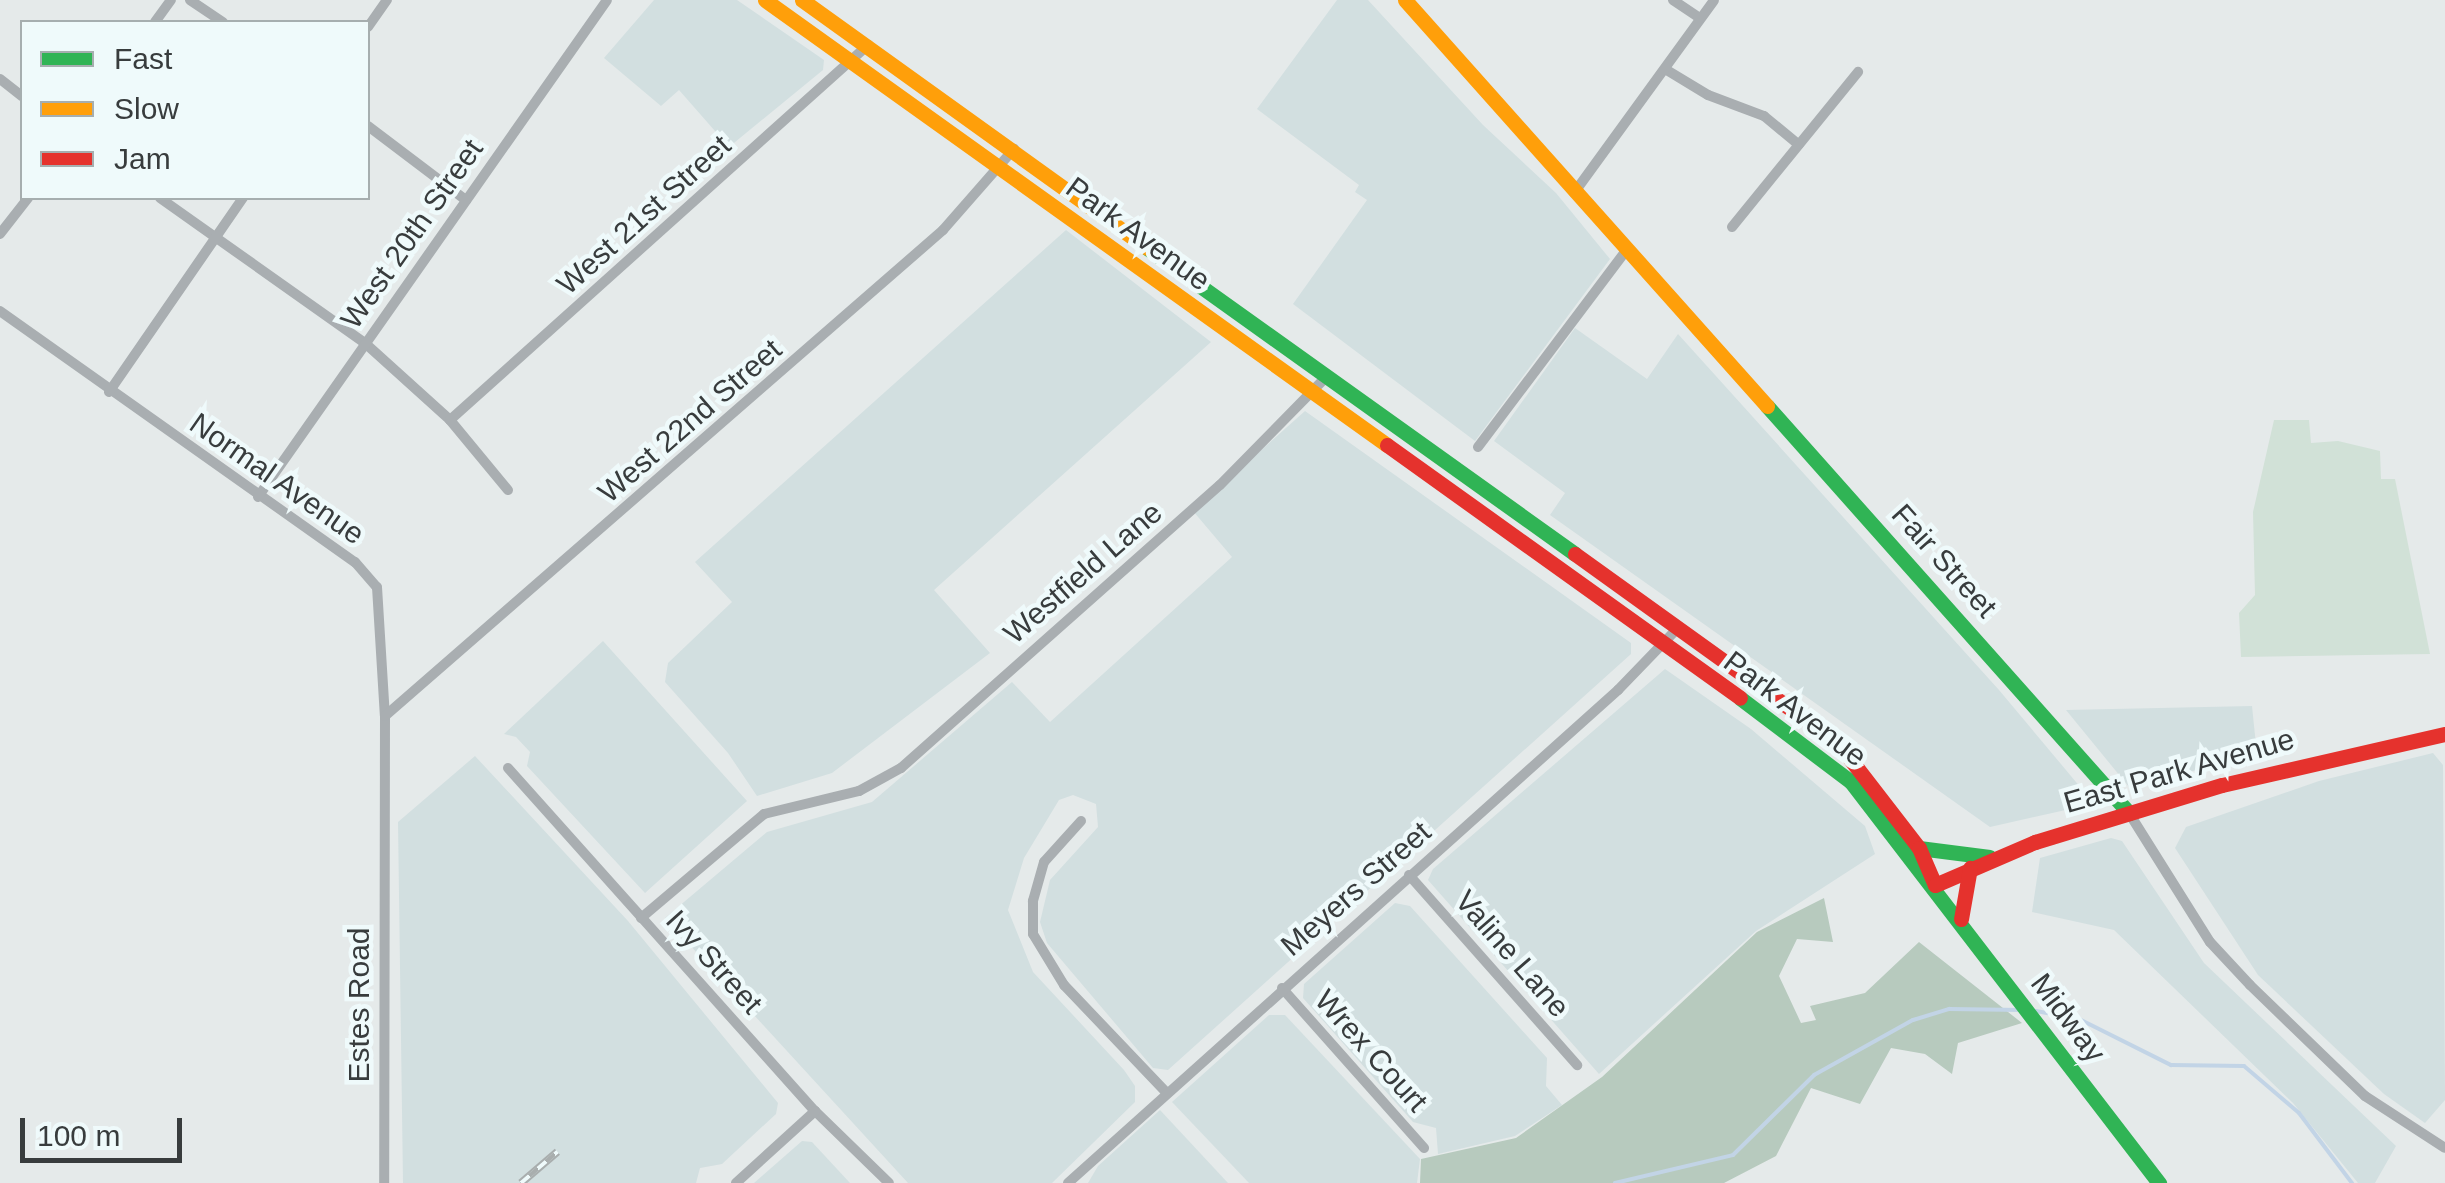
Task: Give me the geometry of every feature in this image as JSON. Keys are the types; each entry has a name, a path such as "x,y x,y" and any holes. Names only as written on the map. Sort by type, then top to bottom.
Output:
{"main road":[{"name":"Park Avenue","path":"765,0 1851,782 1912,865 1935,884"},
{"name":"Park Avenue","path":"802,0 1014,148 1676,630 1837,742 1919,848 1935,884"},
{"name":"Fair Street","path":"1405,0 2129,813"},
{"name":"East Park Avenue","path":"1935,884 1992,858 2129,813 2350,751 2445,734"},
{"path":"1919,848 1992,858"},
{"path":"1960,919 1970,868"},
{"name":"Midway","path":"1935,884 2158,1183"}],"street":[{"path":"190,0 220,20"},
{"path":"370,24 387,0"},
{"name":"West 20th Street","path":"258,496 607,0"},
{"path":"1672,0 1700,18"},
{"path":"1574,193 1714,0"},
{"name":"West 21st Street","path":"450,420 853,62 868,44"},
{"path":"1665,69 1708,96 1751,109 1799,145"},
{"path":"1732,227 1858,72"},
{"path":"0,79 20,94"},
{"path":"370,128 466,200"},
{"name":"West 22nd Street","path":"386,716 892,275 999,168 1014,148"},
{"path":"0,234 26,200"},
{"path":"163,200 366,344 450,420 508,490"},
{"path":"109,392 242,200"},
{"path":"1478,447 1627,249"},
{"name":"Normal Avenue","path":"0,311 109,392 355,562 376,587 386,716 384,886"},
{"name":"Westfield Lane","path":"641,918 764,814 859,790 900,768 1314,394 1327,376"},
{"name":"Meyers Street","path":"1068,1183 1165,1091 1663,646 1676,630"},
{"name":"Ivy Street","path":"508,768 815,1111 889,1183"},
{"name":"Fair Street","path":"2129,813 2210,942 2250,985 2365,1096 2444,1146"},
{"path":"1081,820 1044,862 1033,901 1033,934 1064,985 1165,1091"},
{"name":"Valine Lane","path":"1409,875 1576,1066"},
{"name":"Estes Road","path":"384,886 384,1183"},
{"name":"Wrex Court","path":"1282,988 1424,1148"},
{"path":"736,1183 815,1111"}],"shaded area":[{"path":"654,0 737,0 824,60 823,70 729,147 679,90 661,106 604,58"},
{"path":"1337,0 1368,0 1483,125 1556,193 1610,259 1475,441 1293,304 1367,200 1355,192 1359,185 1257,109"},
{"path":"1066,230 1211,342 934,590 990,653 832,773 757,796 728,753 665,682 668,663 732,602 695,562"},
{"path":"1575,328 1647,379 1678,334 1999,690 2081,788 2079,807 1990,827 1550,515 1565,493 1494,441"},
{"path":"1305,411 1631,643 1631,654 1168,1070 1153,1068 1047,943 1040,922 1050,880 1098,827 1096,804 1073,795 1059,800 1024,858 1008,910 1033,972 1124,1070 1135,1086 1135,1102 1052,1183 908,1183 665,918 767,832 872,802 1012,682 1050,722 1232,557 1193,511"},
{"path":"2274,420 2309,420 2311,443 2338,441 2380,451 2381,479 2395,479 2430,654 2241,657 2239,613 2255,595 2253,512"},
{"path":"603,641 747,801 645,893 527,766 530,752 516,737 504,734"},
{"path":"1665,669 1751,729 1865,826 1875,854 1756,931 1599,1074 1428,880 1433,869"},
{"path":"2252,706 2257,755 2129,787 2066,710"},
{"path":"2433,753 2443,765 2445,1100 2425,1123 2384,1094 2258,975 2175,848 2186,827 2319,781"},
{"path":"475,756 628,921 778,1103 776,1114 722,1164 700,1168 696,1183 403,1183 398,822"},
{"path":"2111,838 2122,841 2204,963 2396,1146 2375,1183 2358,1183 2293,1103 2114,930 2032,912 2040,858"},
{"path":"1395,903 1410,906 1547,1058 1546,1086 1562,1105 1515,1136 1438,1154 1436,1128 1413,1122 1303,998 1304,984"},
{"path":"1269,1015 1285,1015 1420,1159 1417,1183 1249,1183 1172,1102"},
{"path":"1160,1110 1228,1183 1088,1183 1098,1166"},
{"path":"802,1141 812,1142 850,1183 754,1183"}],"green space":[{"path":"1824,898 1833,942 1797,939 1779,976 1801,1023 1816,1020 1810,1006 1865,993 1919,942 2022,1023 1958,1043 1952,1074 1925,1054 1891,1048 1860,1104 1811,1088 1776,1156 1724,1183 1420,1183 1421,1159 1516,1138 1602,1077 1757,932"}],"waterway":[{"path":"1615,1183 1733,1155 1814,1075 1913,1020 1949,1009 2022,1010"},
{"path":"2036,1011 2079,1019 2171,1065 2244,1066 2299,1113 2352,1183"}],"railway":[{"path":"521,1183 557,1152"}],"traffic: fast":[{"path":"1147,248 1575,554"},
{"path":"1767,406 2129,813"},
{"path":"1740,698 1851,782 2159,1183"},
{"path":"1919,848 1989,857"}],"traffic: slow":[{"path":"765,0 1387,445"},
{"path":"802,0 1147,248"},
{"path":"1405,0 1767,406"}],"traffic: jam":[{"path":"1387,445 1740,698"},
{"path":"1575,554 1837,742 1919,848 1935,885"},
{"path":"1935,885 2035,842 2222,785 2445,734"},
{"path":"1961,919 1970,868"}]}
